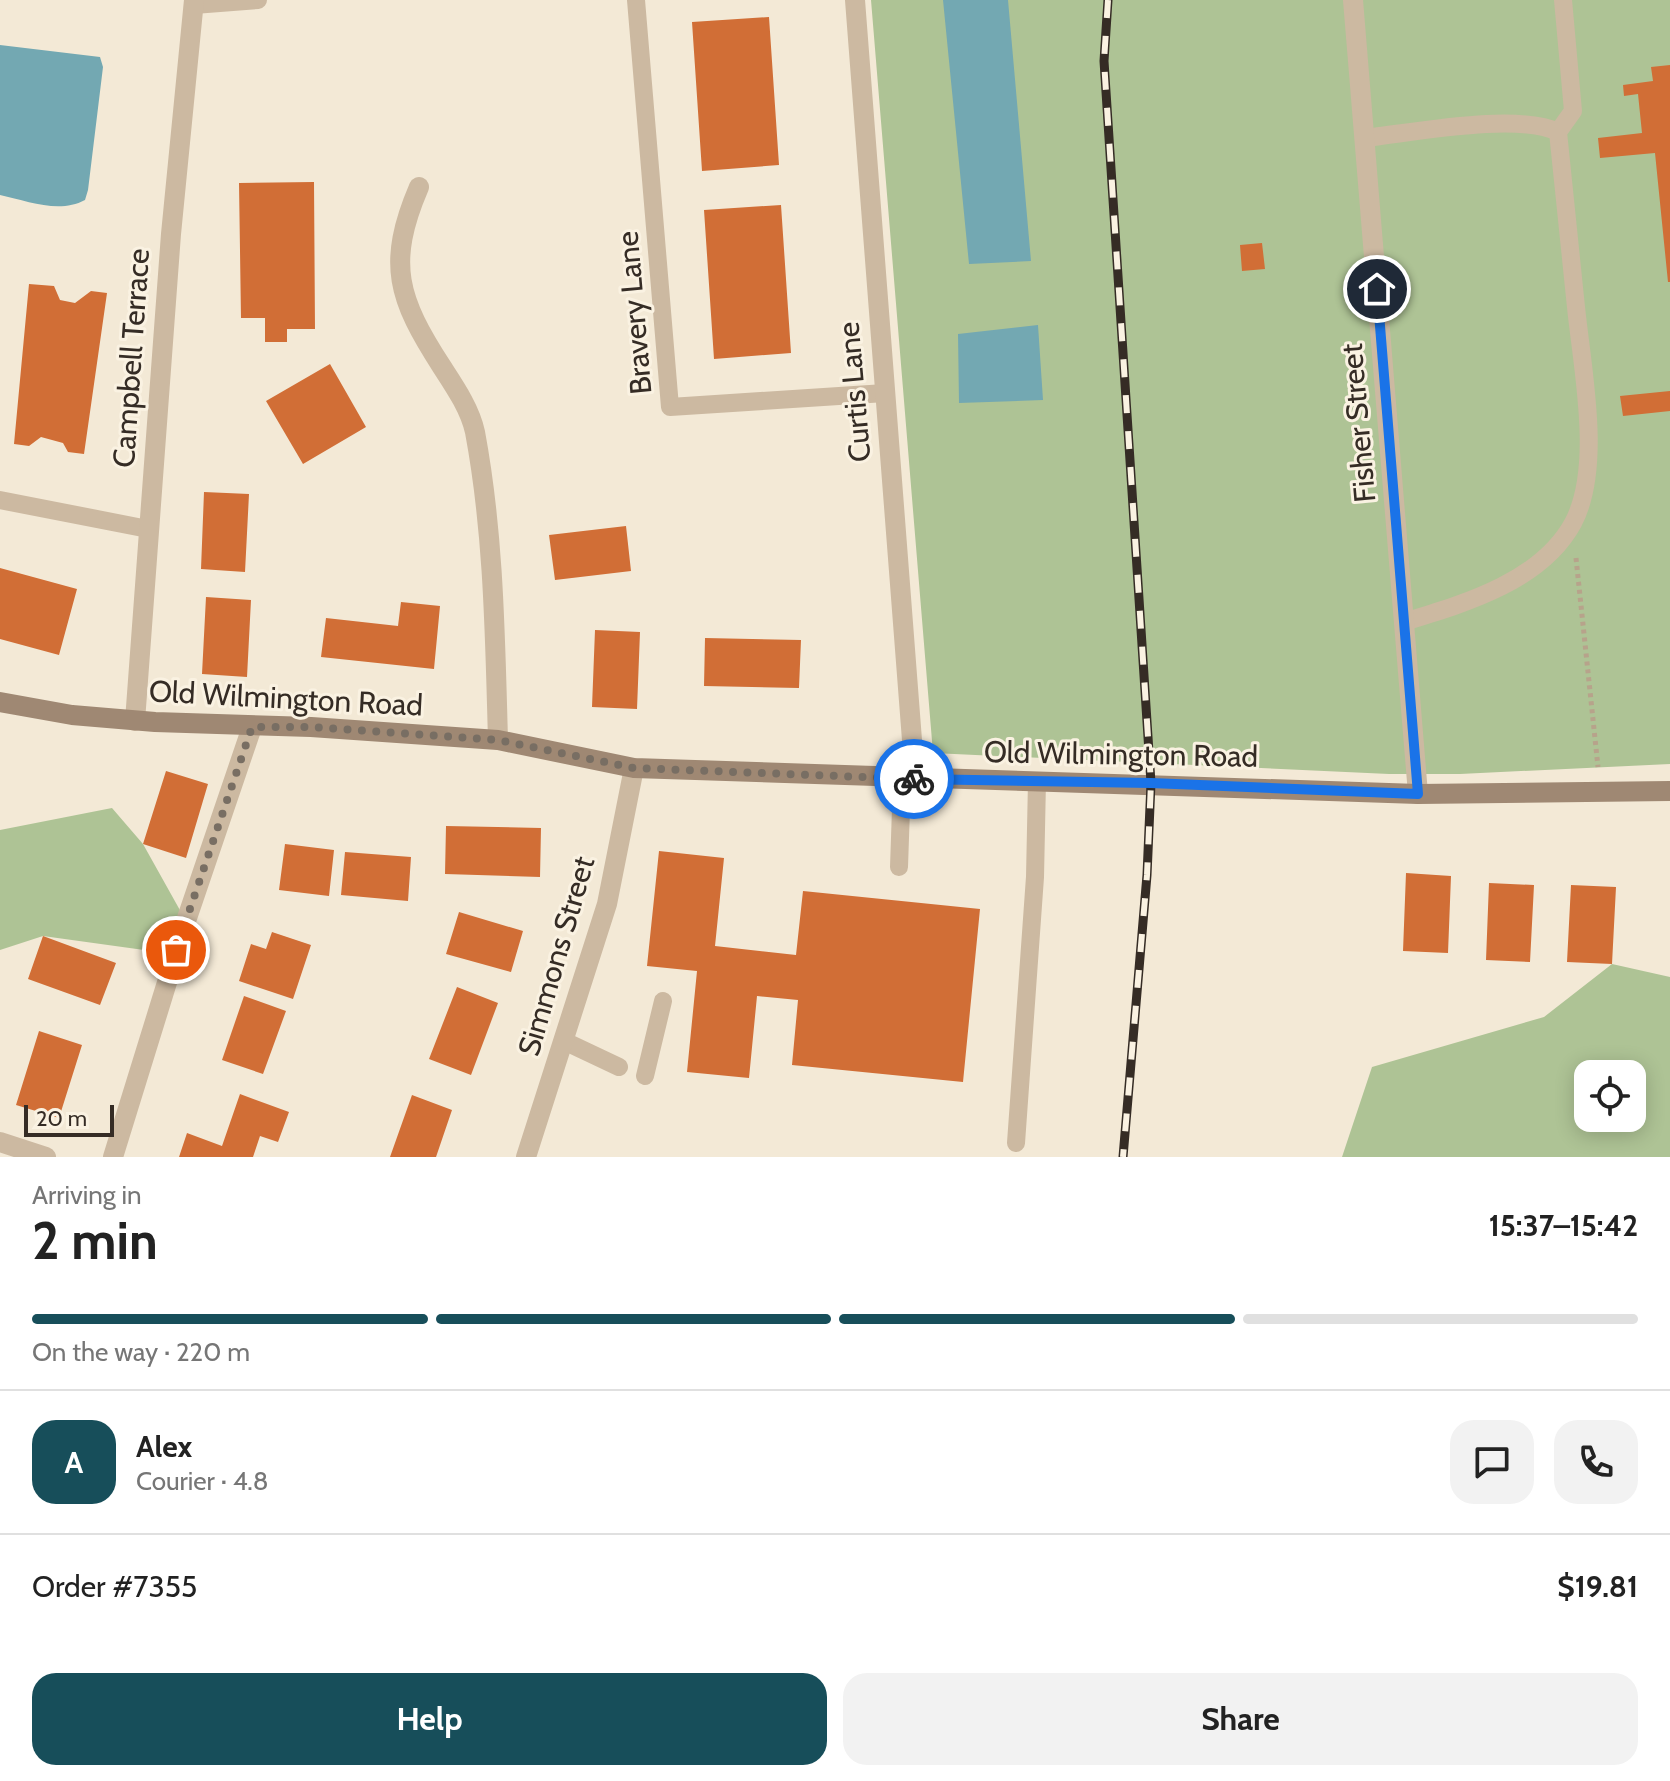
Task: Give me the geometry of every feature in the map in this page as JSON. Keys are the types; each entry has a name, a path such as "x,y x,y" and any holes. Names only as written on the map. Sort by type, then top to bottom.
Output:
{"main road":[{"name":"Old Wilmington Road","path":"0,702 72,715 135,721 311,727 498,740 634,768 1418,794 1670,791"}],"street":[{"name":"Curtis Lane","path":"855,0 885,393 908,779"},
{"name":"Fisher Street","path":"1353,0 1418,794"},
{"name":"Campbell Terrace","path":"135,721 148,529 194,3"},
{"path":"419,187 402,225 400,267 407,310 460,394 474,427 494,570 498,740"},
{"path":"113,1157 186,921 252,727"},
{"name":"Simmons Street","path":"526,1157 607,904 634,768"},
{"path":"0,1142 46,1157"}],"lane":[{"path":"194,3 258,0"},
{"name":"Bravery Lane","path":"636,0 670,407 885,393"},
{"path":"1404,622 1464,603 1518,577 1550,550 1573,523 1587,481 1586,414 1558,132 1573,111 1563,0"},
{"path":"1364,138 1484,126 1542,125 1558,132"},
{"path":"0,500 148,529"},
{"path":"899,867 908,779"},
{"path":"1016,1143 1035,877 1037,781"},
{"path":"645,1076 663,1001"},
{"path":"564,1041 619,1067"}],"path":[{"path":"1573,523 1600,792"}],"green space":[{"path":"871,0 1670,0 1670,764 1460,774 1389,774 933,753"},
{"path":"112,808 143,844 186,921 144,950 43,936 0,950 0,830"},
{"path":"1612,964 1670,977 1670,1157 1342,1157 1372,1067 1544,1017"}],"water":[{"path":"943,0 1008,0 1031,261 969,264"},
{"path":"0,45 100,57 103,67 85,200 54,206 0,195"},
{"path":"1038,325 1043,400 959,403 958,334"}],"building":[{"path":"769,17 779,165 702,171 692,22"},
{"path":"1670,65 1668,282 1655,153 1600,158 1598,138 1642,133 1638,94 1624,96 1623,85 1653,81 1651,67"},
{"path":"314,182 315,329 287,329 287,342 265,342 265,318 241,318 239,183"},
{"path":"781,205 791,353 714,359 704,210"},
{"path":"1262,243 1265,269 1242,271 1240,245"},
{"path":"29,284 54,286 60,300 75,303 91,291 107,293 84,454 68,452 63,443 41,437 29,446 14,444"},
{"path":"330,364 366,427 303,464 266,401"},
{"path":"1670,391 1670,411 1623,416 1620,396"},
{"path":"204,492 249,494 245,572 201,569"},
{"path":"626,526 631,571 555,580 549,535"},
{"path":"0,568 77,589 59,655 0,639"},
{"path":"206,597 251,600 247,677 202,674"},
{"path":"401,602 440,606 434,669 321,657 326,618 398,626"},
{"path":"595,630 640,632 637,709 592,707"},
{"path":"705,638 801,640 799,688 704,686"},
{"path":"166,771 208,784 186,858 143,844"},
{"path":"446,826 541,828 540,877 445,874"},
{"path":"285,844 334,850 329,896 279,890"},
{"path":"659,851 724,858 715,946 796,955 803,891 980,909 963,1082 792,1065 798,1000 757,996 749,1078 687,1072 697,971 647,966"},
{"path":"345,852 411,857 408,901 341,895"},
{"path":"1406,873 1451,876 1448,953 1403,951"},
{"path":"1489,883 1534,885 1530,962 1486,960"},
{"path":"1571,885 1616,887 1612,964 1567,962"},
{"path":"459,912 523,931 511,972 446,954"},
{"path":"272,932 311,945 293,999 239,981 251,944 266,949"},
{"path":"43,936 116,963 100,1005 28,979"},
{"path":"457,987 498,1003 471,1075 429,1059"},
{"path":"244,996 286,1011 263,1074 222,1060"},
{"path":"39,1031 82,1045 59,1118 16,1105"},
{"path":"240,1094 289,1112 278,1142 260,1136 253,1157 179,1157 187,1133 222,1146"},
{"path":"412,1095 452,1110 436,1157 390,1157"}],"railway":[{"path":"1108,0 1104,61 1151,783 1147,875 1123,1157"}],"way so far":[{"path":"176,950 252,727 311,727 498,740 634,768 914,779"}],"route":[{"path":"914,779 1151,783 1418,794 1377,289"}]}
